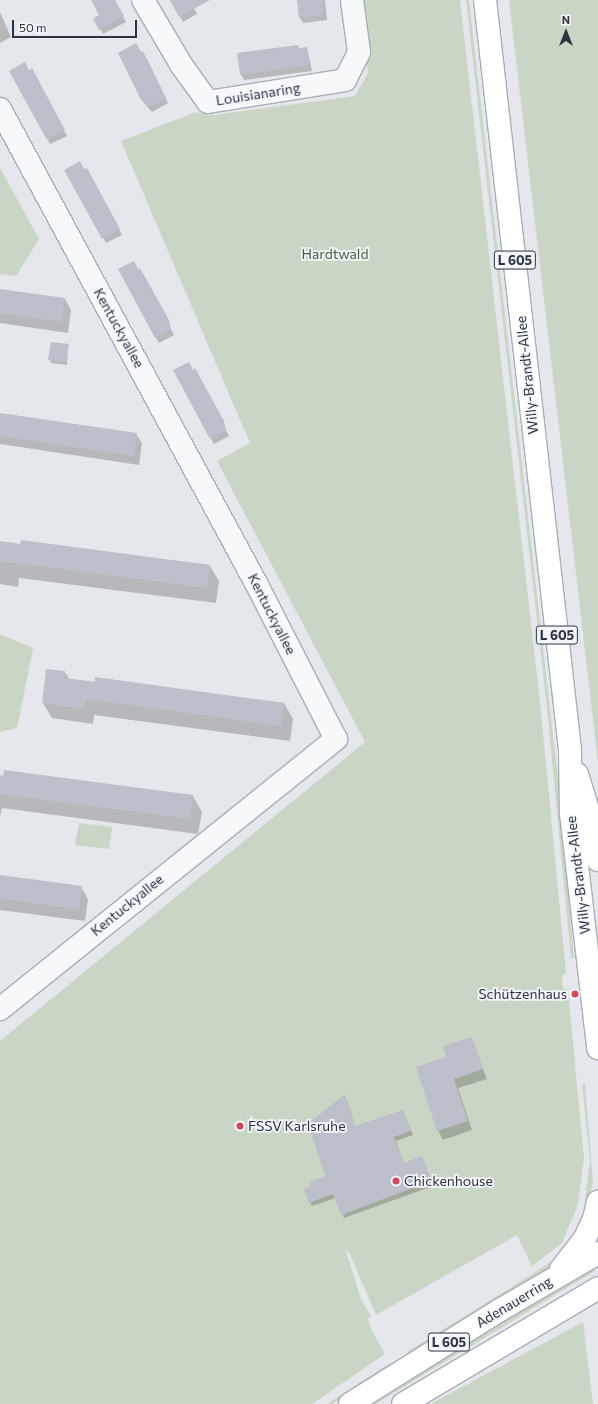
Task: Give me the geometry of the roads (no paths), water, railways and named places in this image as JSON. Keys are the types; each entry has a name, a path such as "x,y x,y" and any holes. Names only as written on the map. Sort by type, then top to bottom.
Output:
{"main road":[{"name":"Willy-Brandt-Allee","path":"485,0 570,750 571,813 598,1048"},
{"name":"Willy-Brandt-Allee","path":"570,750 590,816 598,860"},
{"path":"549,1281 571,1258 585,1238 594,1219 598,1200"},
{"name":"Adenauerring","path":"350,1404 549,1281 598,1253"},
{"name":"L 605","path":"403,1404 598,1288"}],"street":[{"name":"Louisianaring","path":"143,0 182,66 208,102 345,80 359,52 352,0"},
{"name":"Kentuckyallee","path":"0,109 249,569 336,739 0,1010"}],"place":[{"name":"Schützenhaus","path":"575,994"},
{"name":"FSSV Karlsruhe","path":"240,1126"},
{"name":"Chickenhouse","path":"396,1181"}],"park label":[{"name":"Hardtwald","path":"335,254"}]}
